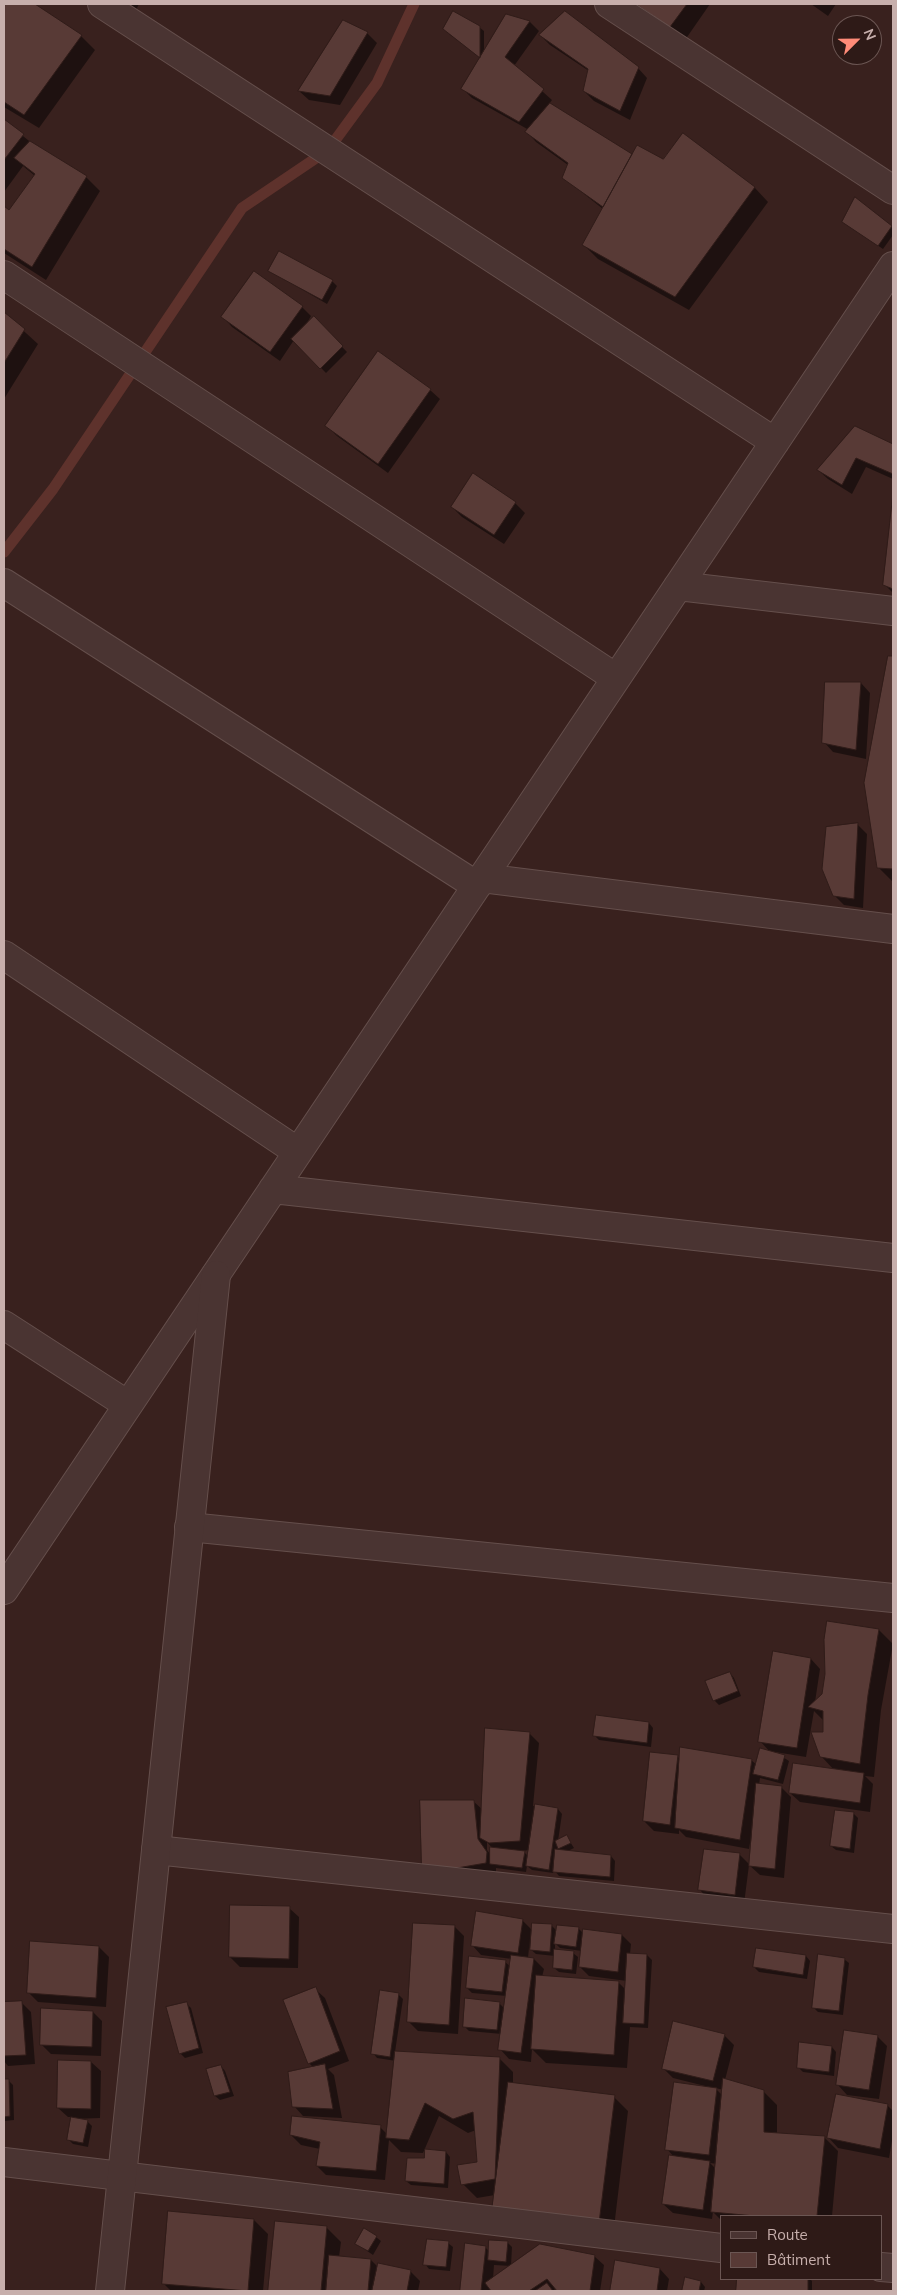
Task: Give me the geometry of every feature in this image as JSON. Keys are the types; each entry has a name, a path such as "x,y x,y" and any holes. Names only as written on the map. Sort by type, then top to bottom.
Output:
{"street":[{"path":"102,4 775,442"},
{"path":"609,4 893,190"},
{"path":"4,1590 616,678 892,271"},
{"path":"4,275 616,678"},
{"path":"4,583 479,882 893,929"},
{"path":"678,586 893,611"},
{"path":"4,955 298,1152"},
{"path":"273,1189 893,1258"},
{"path":"110,2291 216,1275"},
{"path":"4,1325 128,1406"},
{"path":"189,1527 893,1598"},
{"path":"156,1850 893,1929"},
{"path":"4,2162 720,2248"}],"building":[{"path":"5,4 35,4 82,35 24,115 4,102"},
{"path":"636,4 687,4 670,27"},
{"path":"453,11 480,26 480,58 443,29"},
{"path":"565,11 639,67 620,111 583,91 588,69 539,35"},
{"path":"506,14 530,21 505,57 544,89 519,122 461,89"},
{"path":"343,20 368,32 330,96 298,91"},
{"path":"550,103 632,154 603,207 562,178 568,163 525,132"},
{"path":"4,119 24,134 4,160"},
{"path":"683,133 755,187 675,297 582,245 637,145 663,159"},
{"path":"30,141 87,176 32,267 4,249 4,206 9,210 35,174 14,158"},
{"path":"855,197 892,226 878,246 842,222"},
{"path":"279,251 333,280 322,300 268,271"},
{"path":"254,271 303,306 270,352 221,317"},
{"path":"4,312 25,329 4,363"},
{"path":"314,316 343,346 320,369 291,339"},
{"path":"378,351 431,389 378,464 325,426"},
{"path":"855,426 893,444 893,474 856,458 842,485 817,470"},
{"path":"473,473 516,502 494,535 451,507"},
{"path":"893,494 893,589 883,585"},
{"path":"888,656 893,656 893,869 877,868 864,783"},
{"path":"825,682 861,682 856,750 822,743"},
{"path":"858,823 854,899 833,896 822,869 826,827"},
{"path":"827,1621 879,1629 868,1695 860,1764 820,1757 811,1732 823,1732 823,1711 808,1707 822,1694 825,1674 824,1640"},
{"path":"773,1651 811,1658 797,1748 758,1742"},
{"path":"730,1672 738,1691 713,1701 705,1681"},
{"path":"596,1715 649,1722 647,1743 593,1736"},
{"path":"485,1728 530,1732 520,1841 489,1843 480,1838"},
{"path":"680,1747 752,1759 740,1840 675,1828"},
{"path":"760,1748 785,1755 778,1780 753,1774"},
{"path":"650,1752 678,1755 670,1825 643,1821"},
{"path":"793,1763 864,1773 860,1803 789,1793"},
{"path":"756,1783 782,1786 775,1869 749,1866"},
{"path":"420,1800 474,1800 478,1839 487,1852 486,1863 422,1874"},
{"path":"535,1804 558,1808 549,1870 526,1866"},
{"path":"835,1810 854,1812 850,1849 830,1846"},
{"path":"567,1835 571,1843 558,1849 555,1841"},
{"path":"490,1847 525,1851 522,1868 490,1864"},
{"path":"555,1849 611,1855 610,1877 553,1872"},
{"path":"704,1849 740,1853 735,1895 698,1890"},
{"path":"230,1905 290,1906 289,1959 229,1957"},
{"path":"476,1911 523,1919 518,1953 471,1946"},
{"path":"413,1923 455,1925 449,2025 407,2022"},
{"path":"532,1923 552,1924 550,1952 530,1950"},
{"path":"557,1925 579,1927 576,1947 554,1944"},
{"path":"583,1929 622,1934 618,1972 579,1967"},
{"path":"30,1941 99,1946 96,1998 27,1993"},
{"path":"756,1948 806,1955 803,1975 753,1967"},
{"path":"554,1949 574,1951 572,1970 553,1968"},
{"path":"627,1953 647,1954 644,2024 623,2023"},
{"path":"818,1954 845,1958 839,2011 812,2008"},
{"path":"511,1955 534,1958 521,2053 498,2050"},
{"path":"469,1956 506,1960 502,1992 466,1988"},
{"path":"536,1975 619,1981 614,2055 531,2049"},
{"path":"316,1987 340,2051 308,2064 283,2000"},
{"path":"380,1990 399,1993 390,2057 371,2054"},
{"path":"465,1998 500,2002 497,2030 463,2027"},
{"path":"22,2001 26,2055 4,2056 4,2002"},
{"path":"187,2002 199,2048 179,2054 166,2007"},
{"path":"41,2008 93,2011 92,2047 40,2045"},
{"path":"673,2021 725,2034 713,2081 662,2069"},
{"path":"844,2030 878,2035 869,2090 836,2085"},
{"path":"799,2042 832,2046 829,2072 797,2068"},
{"path":"395,2051 500,2057 495,2179 461,2185 457,2165 477,2162 473,2112 453,2119 425,2103 409,2140 386,2138"},
{"path":"58,2060 91,2061 91,2109 57,2108"},
{"path":"325,2064 333,2109 292,2107 288,2072"},
{"path":"221,2065 230,2092 214,2096 206,2069"},
{"path":"723,2078 764,2090 764,2132 825,2136 817,2215 744,2215 711,2212"},
{"path":"4,2079 9,2079 10,2116 4,2117"},
{"path":"508,2082 615,2095 599,2223 492,2210"},
{"path":"674,2082 717,2088 709,2155 665,2150"},
{"path":"836,2094 888,2104 880,2149 827,2138"},
{"path":"292,2116 381,2125 376,2171 316,2166 320,2142 290,2135"},
{"path":"71,2117 88,2120 83,2143 67,2140"},
{"path":"425,2149 446,2151 444,2184 405,2181 407,2158 424,2158"},
{"path":"669,2155 710,2161 703,2210 662,2204"},
{"path":"168,2211 254,2219 248,2291 162,2284"},
{"path":"275,2221 327,2226 321,2291 268,2291"},
{"path":"364,2228 377,2236 368,2251 355,2244"},
{"path":"427,2239 449,2241 446,2267 423,2265"},
{"path":"489,2240 508,2241 506,2262 488,2260"},
{"path":"465,2243 486,2246 481,2291 460,2291"},
{"path":"540,2244 595,2255 590,2291 557,2291 547,2279 529,2291 491,2291 485,2283"},
{"path":"329,2255 371,2259 368,2291 326,2291"},
{"path":"615,2260 660,2268 657,2291 610,2291"},
{"path":"378,2263 411,2270 407,2291 372,2291"},
{"path":"685,2277 701,2281 699,2291 682,2291"},
{"path":"737,2280 808,2280 808,2291 736,2291"},
{"path":"547,2283 553,2291 535,2291"}],"waterway":[{"path":"4,552 53,489 242,208 328,150 377,83 414,4"}]}
